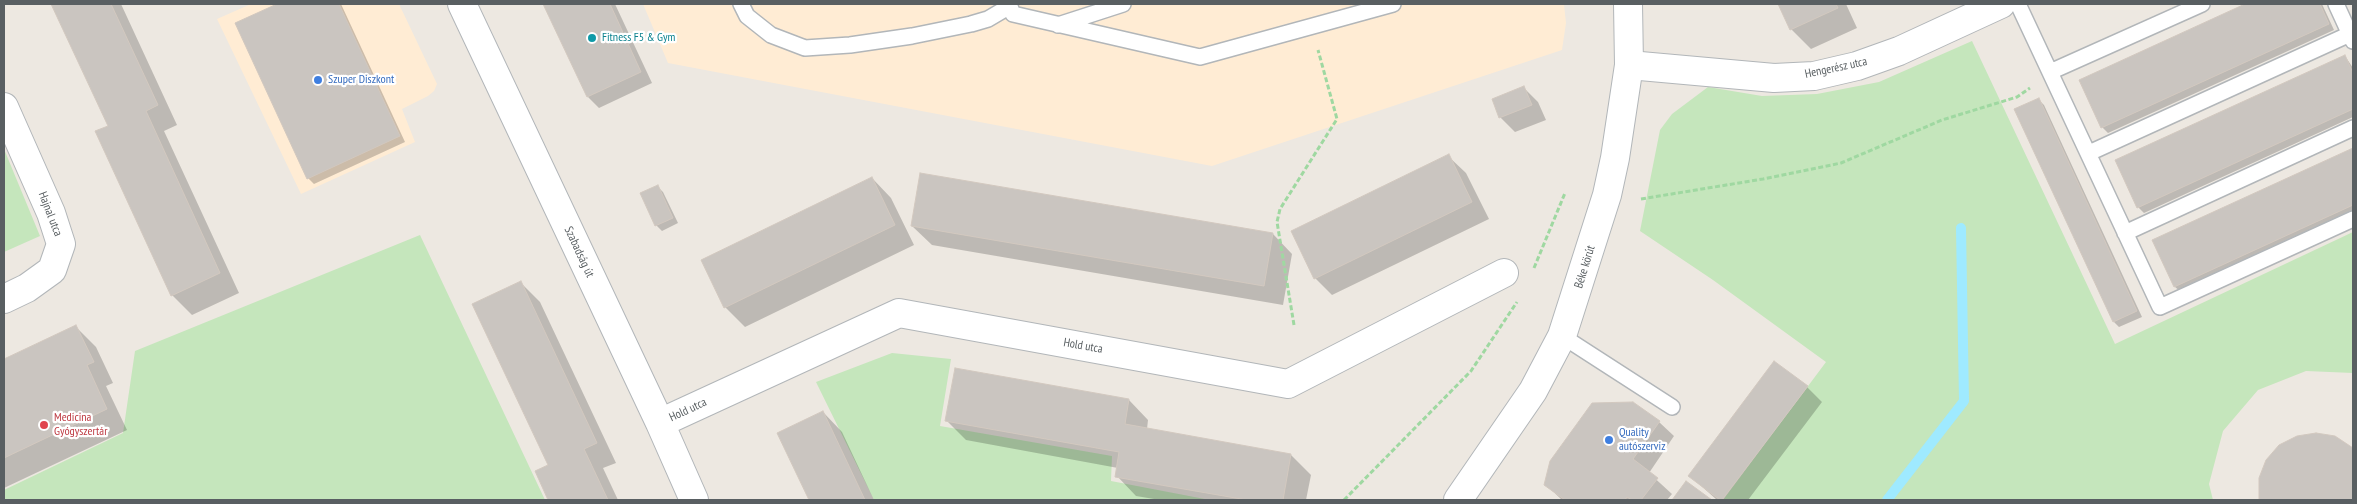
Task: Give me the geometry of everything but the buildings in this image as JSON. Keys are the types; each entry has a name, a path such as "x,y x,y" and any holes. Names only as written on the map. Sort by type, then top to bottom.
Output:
{"street":[{"name":"Szabadság út","path":"462,4 660,423 694,500"},
{"name":"Béke körút","path":"1458,500 1534,392 1562,336 1607,195 1629,65 1628,4"},
{"name":"Hengerész utca","path":"1629,65 1774,78 1814,76 1857,66 1899,51 2001,4"},
{"name":"Hajnal utca","path":"4,107 51,213 61,244 52,270 27,288 4,299"},
{"name":"Hold utca","path":"660,423 899,312 1288,384 1504,273"}],"lane":[{"path":"741,4 747,16 771,35 805,48 859,44 971,24 988,19 1009,5 1013,14 1200,57 1393,4"},
{"path":"1058,25 1123,4"},
{"path":"2018,4 2160,307 2353,219"},
{"path":"2050,72 2202,4"},
{"path":"2089,153 2352,38 2336,4"},
{"path":"2125,233 2353,128"},
{"path":"1562,336 1672,407"}],"path":[{"path":"1294,325 1277,222 1280,209 1337,119 1311,26"},
{"path":"1641,199 1763,179 1841,163 1942,120 2017,97 2050,72"},
{"path":"1533,270 1565,193"},
{"path":"1344,500 1471,371 1522,294"}],"shaded area":[{"name":"Szuper Diszkont","path":"251,4 399,4 437,84 434,91 428,96 402,109 415,142 301,194 217,19"},
{"path":"643,4 1564,4 1566,23 1562,50 1212,166 668,63"}],"green space":[{"path":"1972,41 2115,344 2353,232 2353,373 2306,371 2258,390 2223,431 2209,484 2213,500 1723,500 1826,362 1713,280 1640,231 1660,130 1672,114 1708,87 1762,96 1817,94 1879,82"},
{"path":"4,149 40,236 4,252"},
{"path":"420,235 545,500 4,500 4,490 123,433 135,351"},
{"path":"892,353 951,359 940,426 1112,456 1111,481 1210,500 874,500 816,382"}],"waterway":[{"path":"1887,500 1964,401 1961,228"}],"place":[{"name":"Fitness F5 & Gym","path":"592,38"},
{"name":"Szuper Diszkont","path":"318,80"},
{"name":"Medicina Gyógyszertár","path":"44,425"},
{"name":"Quality autószerviz","path":"1609,440"}]}
